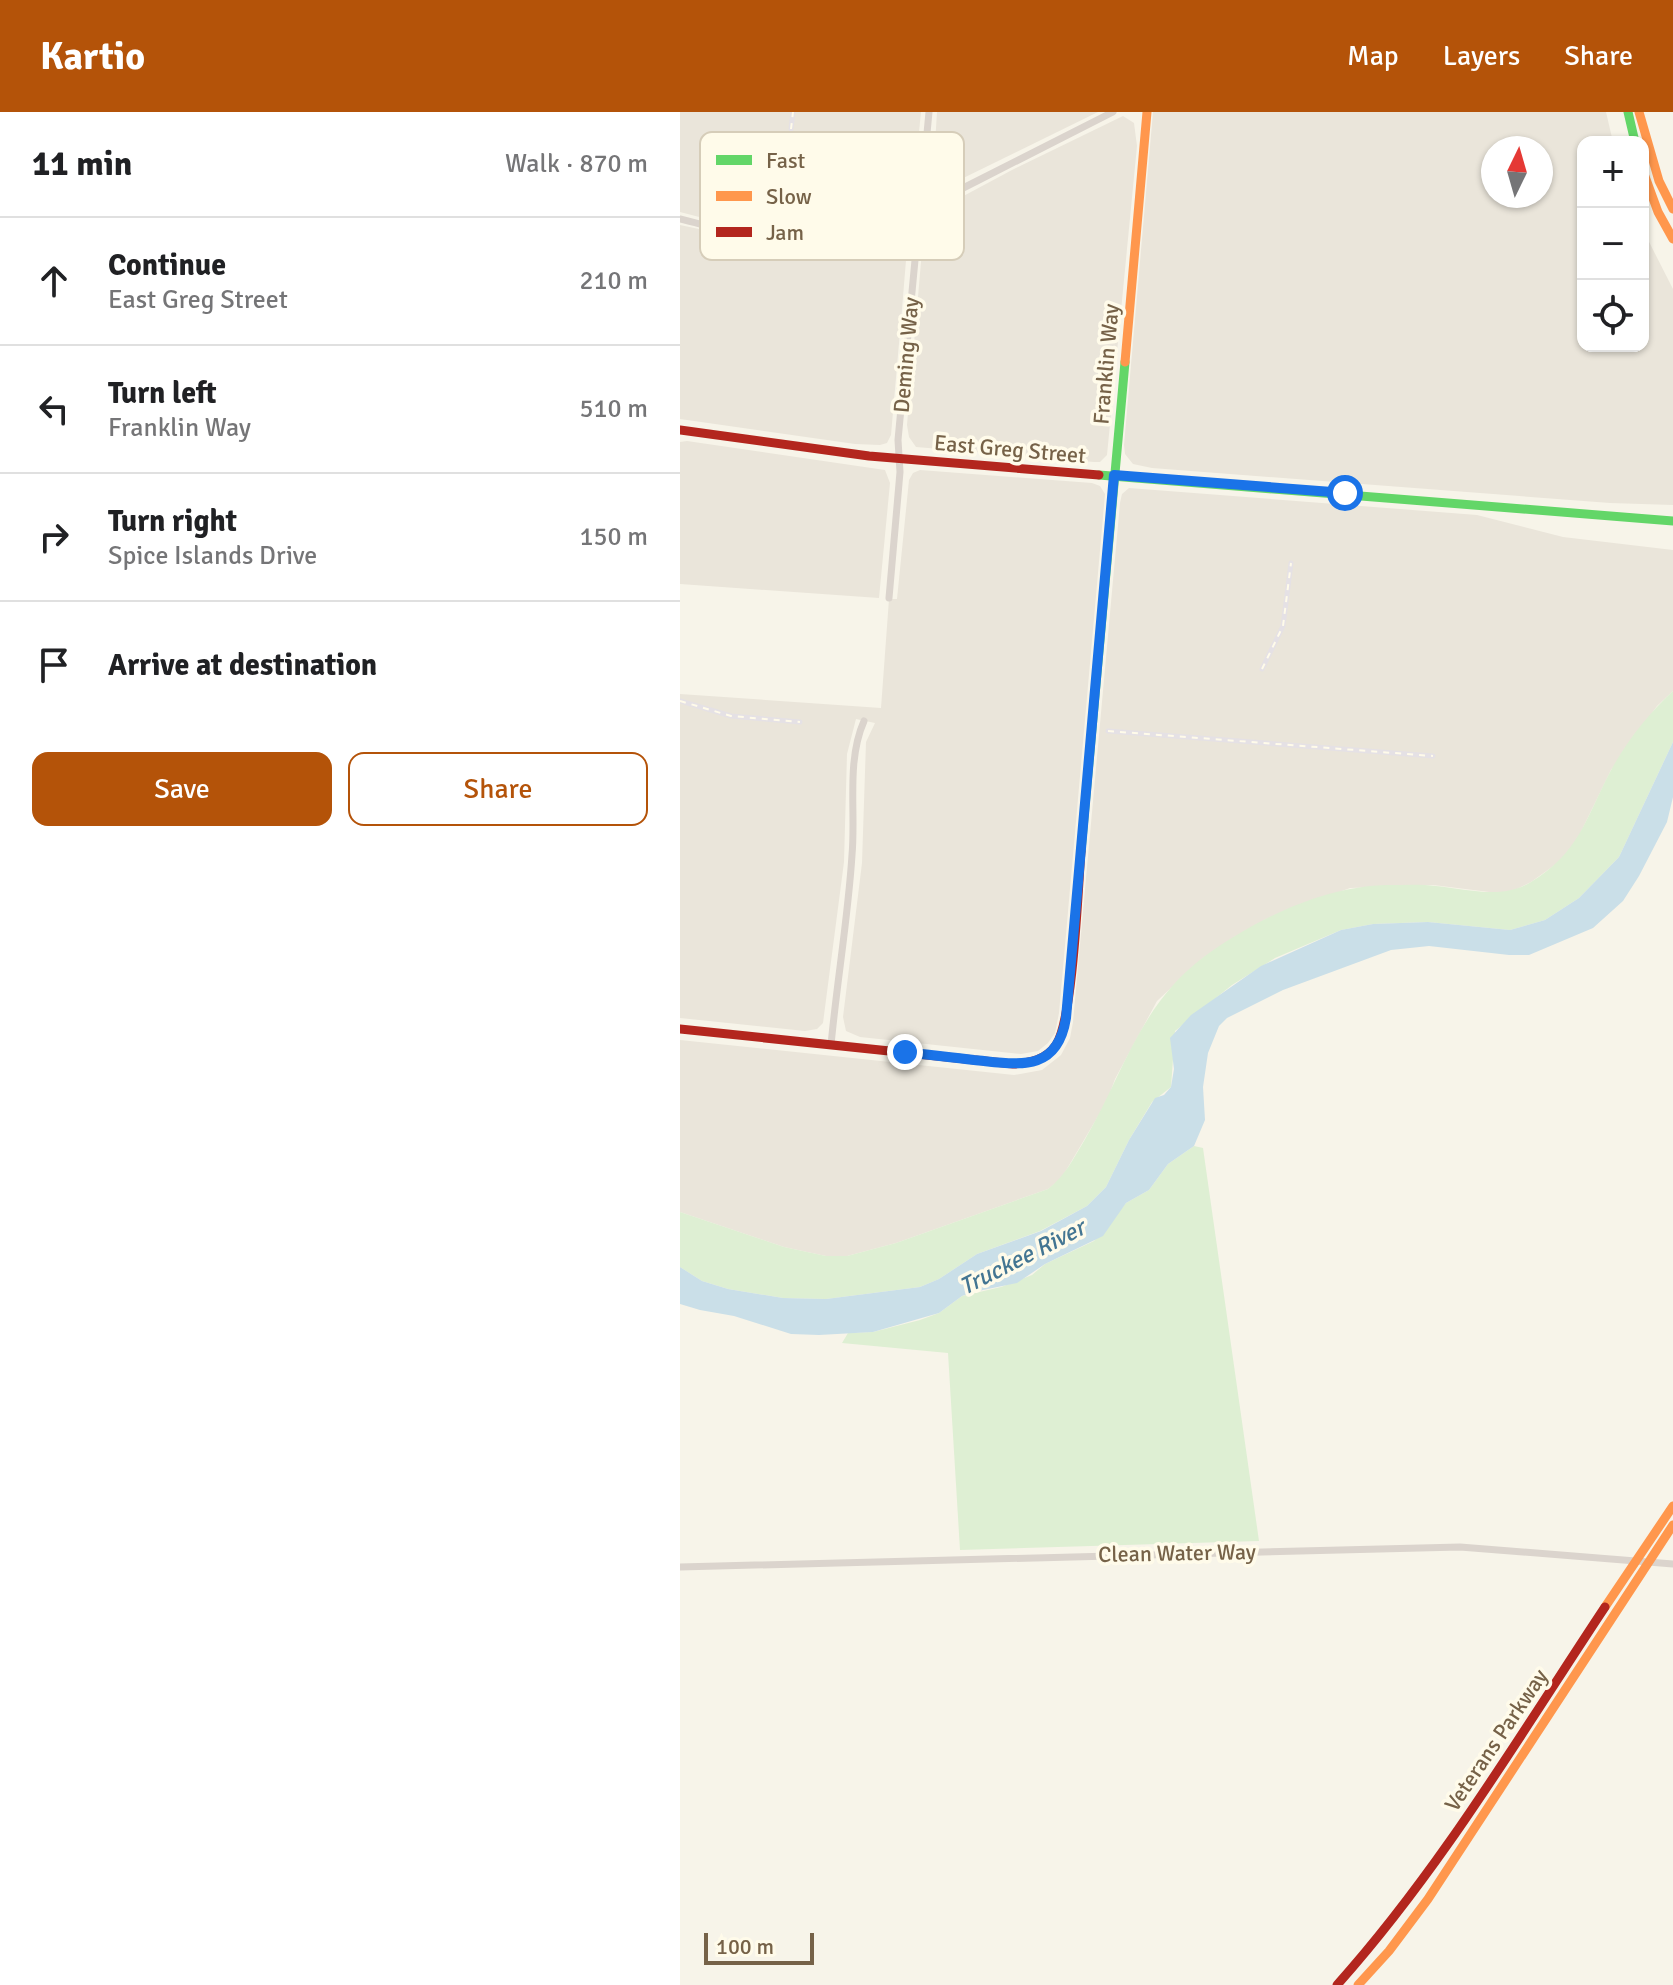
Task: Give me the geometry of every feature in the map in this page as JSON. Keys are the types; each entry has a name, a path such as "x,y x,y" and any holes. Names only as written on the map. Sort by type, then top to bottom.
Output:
{"main road":[{"name":"Franklin Way","path":"831,1045 1023,1064 1042,1059 1061,1038 1066,1018 1147,112"},
{"path":"1628,112 1634,136"},
{"path":"1639,112 1659,181 1673,209"},
{"path":"1649,187 1673,239"},
{"name":"East Greg Street","path":"680,430 832,452 1673,521"},
{"path":"680,1029 831,1045"},
{"name":"Veterans Parkway","path":"1358,1985 1389,1951 1428,1899 1634,1575 1653,1536 1673,1506"},
{"name":"Veterans Parkway","path":"1337,1985 1415,1891 1634,1575 1673,1525"}],"street":[{"name":"Deming Way","path":"927,132 929,112"},
{"path":"964,187 1113,112"},
{"path":"680,219 700,224"},
{"name":"Deming Way","path":"889,598 916,260"},
{"path":"831,1045 852,855 855,759 864,721"},
{"name":"Clean Water Way","path":"680,1567 1460,1547 1673,1564"}],"shaded area":[{"path":"680,112 921,112 919,132 700,132 700,217 680,212"},
{"path":"937,112 1098,112 964,178 964,132 936,132"},
{"path":"1153,112 1606,112 1612,136 1577,136 1577,352 1649,352 1649,242 1673,289 1673,505 1610,503 1152,468 1133,464 1125,454"},
{"path":"1123,116 1134,123 1137,146 1107,455 1100,462 916,447 909,437 907,425 921,260 964,260 964,196"},
{"path":"680,225 700,229 700,260 906,260 891,435 887,443 855,444 680,419"},
{"path":"680,442 885,470 890,483 879,598 680,584"},
{"path":"920,470 1092,483 1100,486 1105,494 1055,1033 1038,1051 1021,1054 860,1037 846,1031 843,1017 862,863 866,742 875,723 856,719 847,754 844,862 823,1023 817,1029 805,1031 680,1018 680,694 881,708 889,599 897,599 909,480 913,473"},
{"path":"1129,488 1477,515 1563,537 1673,550 1673,691 1657,706 1611,770 1576,842 1559,862 1531,882 1515,890 1497,893 1433,885 1350,888 1266,919 1203,958 1157,1001 1115,1079 1107,1101 1061,1179 1048,1189 896,1243 847,1256 826,1256 784,1247 680,1212 680,1040 1014,1075 1042,1070 1061,1055 1070,1038 1073,1022 1120,503 1122,494"}],"green space":[{"path":"1673,691 1673,742 1619,857 1579,898 1545,920 1510,930 1428,922 1373,924 1341,930 1275,958 1232,985 1175,1031 1171,1087 1152,1102 1106,1187 1087,1206 1040,1231 977,1254 939,1279 920,1287 826,1299 783,1298 728,1289 702,1281 680,1267 680,1212 784,1247 826,1256 847,1256 896,1243 1048,1189 1064,1173 1084,1141 1148,1019 1182,975 1205,956 1246,929 1292,907 1339,891 1388,885 1430,885 1496,892 1531,882 1571,847 1623,750 1646,719"},
{"path":"1194,1146 1203,1148 1259,1541 960,1550 948,1353 842,1343 848,1333 873,1332 939,1313 962,1296 1001,1287 1032,1275 1045,1264 1094,1241 1126,1203 1149,1190 1168,1164"}],"water":[{"name":"Truckee River","path":"1673,742 1673,797 1667,822 1623,901 1593,928 1529,955 1429,946 1391,950 1283,990 1227,1018 1219,1026 1208,1053 1203,1087 1205,1120 1194,1146 1168,1164 1149,1190 1126,1203 1103,1236 1045,1264 1017,1283 962,1296 939,1313 873,1332 791,1334 734,1316 680,1304 680,1267 702,1281 728,1289 783,1298 826,1299 920,1287 939,1279 977,1254 1041,1231 1087,1206 1106,1187 1129,1140 1155,1098 1164,1095 1171,1087 1174,1069 1170,1038 1191,1015 1261,966 1341,930 1373,924 1428,922 1510,930 1545,920 1579,898 1619,857"}],"railway":[{"path":"791,129 793,112"},
{"path":"1262,669 1283,626 1291,563"},
{"path":"680,701 731,716 800,722"},
{"path":"1108,731 1433,756"}],"traffic: fast":[{"path":"1628,112 1634,136"},
{"path":"1081,851 1125,362"},
{"path":"1099,475 1673,521"}],"traffic: slow":[{"path":"1125,362 1147,112"},
{"path":"1639,112 1659,181 1673,209"},
{"path":"1649,187 1673,239"},
{"path":"1605,1607 1673,1506"},
{"path":"1358,1985 1389,1951 1428,1899 1673,1525"}],"traffic: jam":[{"path":"680,430 869,456 1099,475"},
{"path":"680,1029 1013,1064 1037,1060 1056,1045 1067,1009 1081,851"},
{"path":"1337,1985 1445,1849 1605,1607"}],"route":[{"path":"905,1052 1023,1064 1042,1059 1055,1048 1064,1030 1114,475 1345,493"}]}
